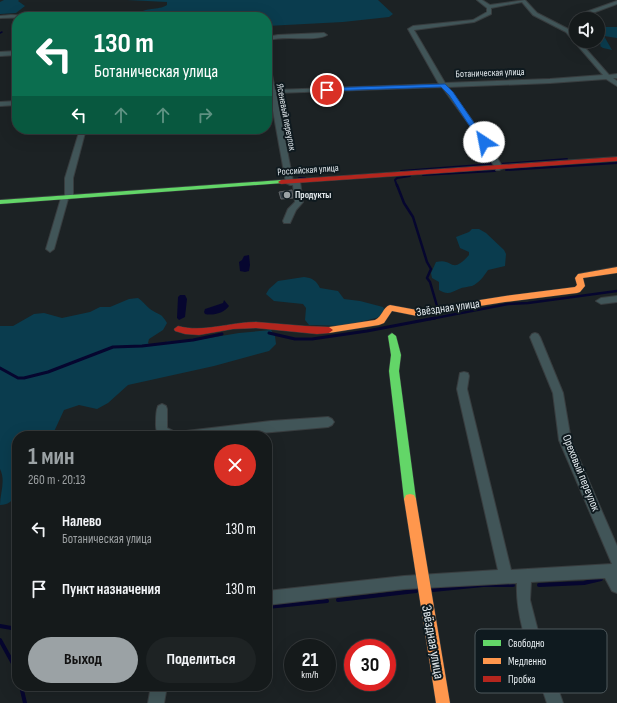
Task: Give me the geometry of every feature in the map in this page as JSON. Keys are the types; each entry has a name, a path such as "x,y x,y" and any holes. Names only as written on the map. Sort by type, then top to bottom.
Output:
{"street":[{"path":"480,0 489,7 521,1 540,17 568,31"},
{"path":"591,12 617,2"},
{"path":"489,7 489,13 474,21 412,29 443,85 451,94 499,168"},
{"path":"0,17 12,16"},
{"name":"Ясеневый переулок","path":"272,37 324,35"},
{"path":"582,48 608,77 617,84"},
{"path":"0,54 12,53"},
{"name":"Ботаническая улица","path":"272,92 617,76"},
{"path":"0,104 12,103"},
{"name":"Ясеневый переулок","path":"272,103 299,202 292,209 288,221"},
{"path":"50,249 67,198 69,178 82,134"},
{"name":"Российская улица","path":"0,202 617,159"},
{"name":"Звёздная улица","path":"178,330 189,333 237,326 259,326 311,331 350,328 377,323 382,320 387,310 390,308 400,308 409,313 417,313 512,298 546,296 577,290 581,286 579,278 581,276 617,270"},
{"path":"601,301 617,299"},
{"name":"Звёздная улица","path":"392,336 396,355 394,371 413,526 443,703"},
{"name":"Ореховый переулок","path":"535,337 558,393 565,440 614,567"},
{"path":"464,376 462,389 506,576"},
{"path":"162,410 161,430 163,431"},
{"path":"260,431 271,426 328,422"},
{"path":"272,597 422,581 506,576 524,577 614,567 617,586"},
{"path":"524,577 523,600 530,629"},
{"path":"156,703 158,691"},
{"path":"552,693 555,703"}],"shaded area":[{"path":"4,0 19,0 18,1 25,6 17,12 0,14 0,2"},
{"path":"127,0 378,0 393,14 389,17 343,22 272,26 272,12 141,12 148,9 163,7 167,5 167,2"},
{"path":"605,27 617,27 617,38 605,36"},
{"path":"605,38 612,50 603,48 605,48"},
{"path":"472,229 479,229 486,233 504,250 506,254 505,266 488,270 475,285 462,288 454,292 444,293 439,290 439,282 432,278 431,273 436,262 442,261 455,265 463,261 469,255 469,252 460,248 456,237 469,232"},
{"path":"249,255 249,271 240,271 239,262 244,256"},
{"path":"304,277 314,280 320,288 338,291 344,299 360,301 383,307 388,315 344,326 309,325 305,320 306,308 303,304 274,301 266,294 278,281"},
{"path":"180,295 185,295 187,299 185,317 179,320 177,318 178,297"},
{"path":"138,298 150,309 161,315 167,323 163,330 149,339 148,343 150,345 171,341 191,341 239,333 271,330 275,336 276,344 269,351 214,366 128,385 108,403 97,409 79,405 64,410 54,431 12,431 12,500 0,505 3,478 0,469 0,326 13,326 34,314 44,313 62,318 90,312 100,307 110,307 129,299"},
{"path":"224,300 229,306 224,310 215,314 205,314 205,309 223,303"}],"building":[{"name":"Продукты","path":"292,190 293,198 281,199 279,192"}],"waterway":[{"path":"500,164 567,159"},
{"path":"506,170 617,163"},
{"path":"401,171 493,164"},
{"path":"423,175 495,171"},
{"path":"397,186 395,180 397,178 410,176"},
{"path":"299,178 305,178"},
{"path":"397,185 404,203 413,217 427,262 431,269 427,278 430,282 437,306"},
{"path":"430,319 508,304 528,303 617,291"},
{"path":"269,333 295,339 312,339 367,331 435,318"},
{"path":"0,368 18,378 24,378 48,372 113,347 142,346 193,340 222,334"},
{"path":"539,585 584,583 601,579"},
{"path":"433,590 483,585 513,585"},
{"path":"338,600 416,591"},
{"path":"272,606 327,601"},
{"path":"0,626 12,628"},
{"path":"0,640 12,662"},
{"path":"22,691 25,703"}],"traffic: fast":[{"path":"0,202 281,182"},
{"path":"392,336 396,355 394,371 410,499"}],"traffic: slow":[{"path":"329,330 376,323 381,321 390,308 417,313 505,299 577,290 581,286 579,278 581,276 617,270"},
{"path":"410,499 443,703"}],"traffic: jam":[{"path":"281,182 617,159"},
{"path":"178,329 199,332 233,326 256,325 305,330 329,330"}],"place":[{"name":"Продукты","path":"287,195"}],"route":[{"path":"327,90 443,85 451,94 484,142"}]}
